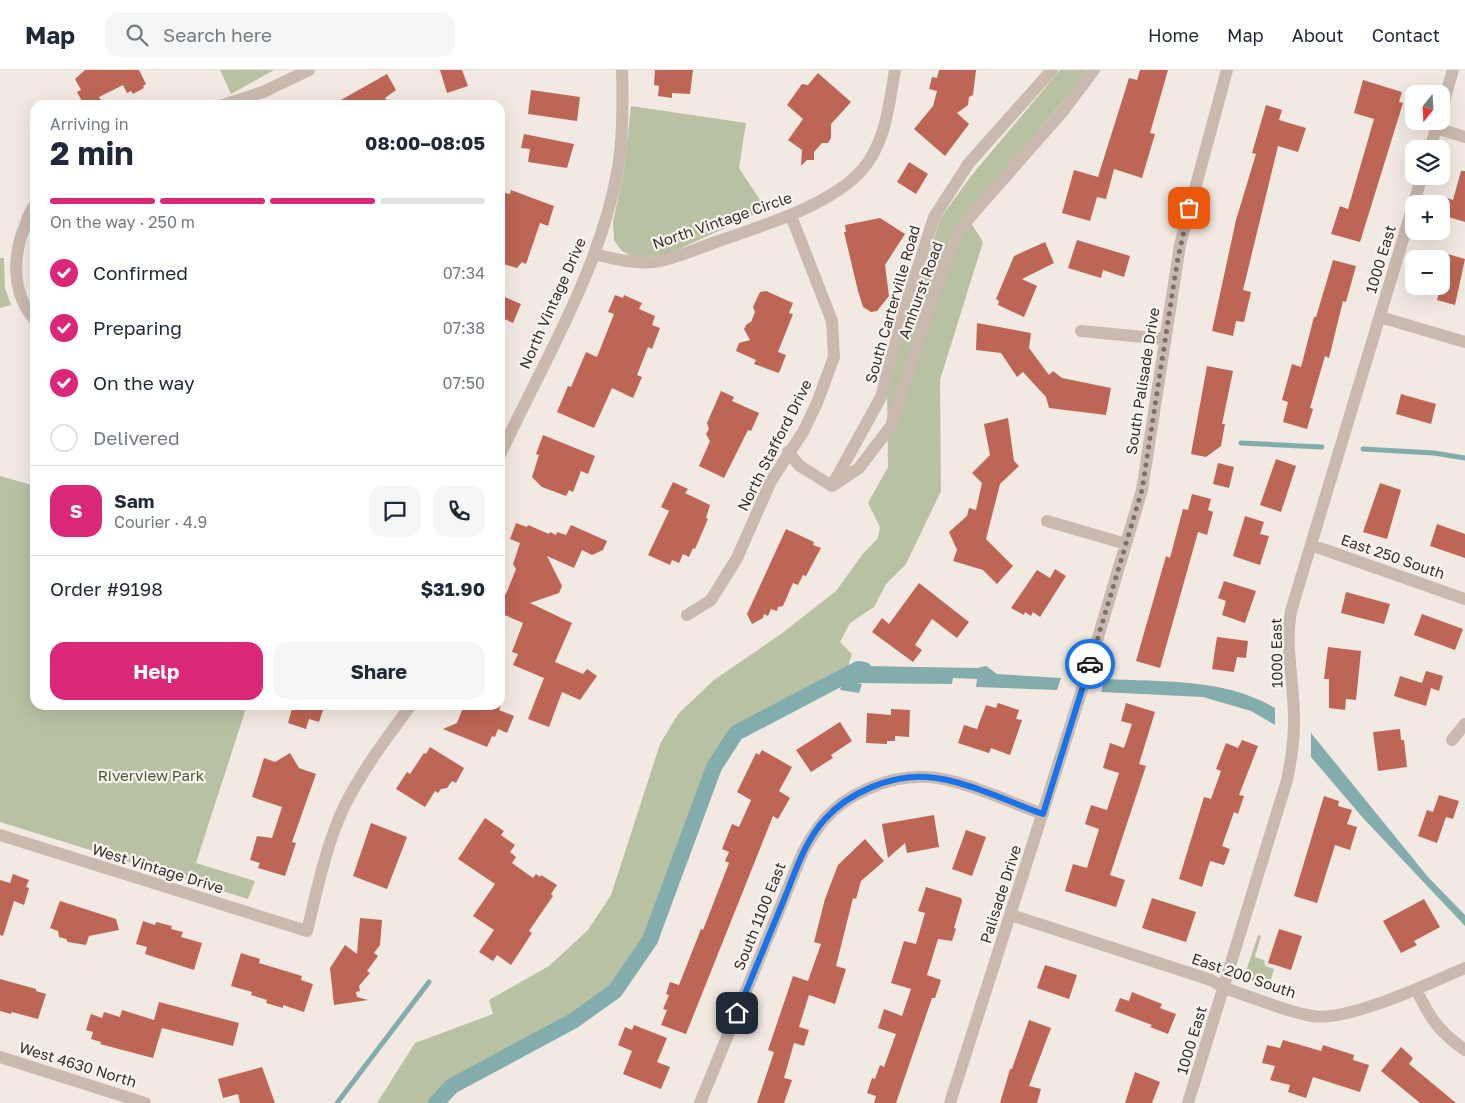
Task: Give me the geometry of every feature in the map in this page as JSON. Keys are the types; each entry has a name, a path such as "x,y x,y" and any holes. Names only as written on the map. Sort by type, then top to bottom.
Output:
{"street":[{"path":"238,100 263,92 308,70"},
{"name":"North Vintage Drive","path":"505,445 578,295 607,214 618,167 622,70"},
{"name":"North Vintage Circle","path":"594,254 634,263 655,262 671,258 791,216 841,188 862,170 875,151 884,128 895,70"},
{"name":"South Carterville Road","path":"832,486 881,397 904,311 934,218 969,163 1052,70"},
{"name":"Amhurst Road","path":"832,486 859,468 891,426 930,305 953,244 963,225 1064,110 1094,70"},
{"name":"South Palisade Drive","path":"1080,694 1142,490 1180,244 1227,70"},
{"path":"1449,85 1453,70"},
{"path":"1449,130 1465,137"},
{"name":"1000 East","path":"1188,1103 1282,801 1292,753 1294,722 1289,624 1419,185"},
{"path":"30,216 17,245 17,281 20,299 30,315"},
{"name":"North Stafford Drive","path":"687,615 711,600 737,558 772,482 788,452 803,432 834,357 832,321 791,216"},
{"path":"1380,317 1465,342"},
{"path":"1081,331 1164,339"},
{"path":"788,452 800,466 832,486"},
{"path":"1047,521 1126,544"},
{"name":"East 250 South","path":"1311,545 1465,599"},
{"name":"Palisade Drive","path":"950,1103 1080,694"},
{"name":"West Vintage Drive","path":"0,835 307,931 321,871 344,808 374,755 407,710"},
{"path":"1452,740 1465,724"},
{"name":"South 1100 East","path":"700,1103 803,852 825,819 851,797 866,790 901,779 927,777 960,784 1043,814"},
{"name":"East 200 South","path":"1011,914 1211,980 1224,988 1312,1016 1330,1017 1346,1014 1416,989 1465,968"},
{"path":"1416,989 1437,1028 1465,1050"},
{"name":"West 4630 North","path":"0,1057 145,1103"}],"green space":[{"path":"220,70 274,70 231,94"},
{"path":"1060,70 1086,70 1078,84 966,215 983,242 940,380 941,491 906,564 886,584 874,607 850,623 840,642 852,654 847,669 747,722 719,750 647,937 615,984 587,1007 448,1084 432,1103 377,1103 415,1043 493,1014 489,1000 549,966 588,930 611,895 660,744 678,714 714,680 781,634 836,591 862,555 878,538 880,527 868,503 888,467 887,388 940,219 971,176"},
{"path":"631,106 746,123 739,168 766,209 666,255 641,257 629,255 621,250 614,240 613,222 624,170"},
{"path":"0,258 4,258 5,288 11,305 0,308"},
{"name":"Riverview Park","path":"0,476 30,485 30,710 245,710 196,863 255,881 248,899 0,822"},
{"path":"1258,935 1261,936 1255,957 1264,960 1265,966 1274,969 1269,986 1251,981 1246,971"}],"water":[{"path":"864,666 977,668 986,666 997,674 1061,678 1057,690 976,687 977,679 953,678 952,684 857,683 862,684 859,693 840,690 847,669"},
{"path":"1105,679 1193,683 1235,691 1256,698 1275,708 1275,725 1251,711 1203,697 1101,692"},
{"path":"1311,733 1428,877 1465,915 1465,926 1363,818 1311,757"}],"building":[{"path":"85,70 139,70 146,84 143,86 144,88 133,94 131,91 127,93 123,85 99,97 101,100 81,100 77,92 81,90 75,79"},
{"path":"440,70 462,70 468,86 447,93"},
{"path":"655,70 693,70 690,94 672,93 672,98 658,96 659,86 654,85"},
{"path":"939,70 976,70 973,95 969,97 968,105 957,113 969,124 945,156 914,129 933,106 937,91 929,89 932,77 937,78"},
{"path":"1140,70 1168,70 1150,133 1155,134 1142,178 1114,169 1106,199 1097,197 1090,221 1062,213 1074,170 1098,177 1129,78 1137,80"},
{"path":"818,73 851,102 831,124 831,138 828,143 822,143 814,152 814,160 807,160 801,166 802,150 788,140 803,119 787,105 802,84 808,85"},
{"path":"387,74 396,90 385,98 387,100 341,100"},
{"path":"1363,80 1402,92 1399,102 1403,103 1360,242 1331,234 1340,206 1348,209 1374,119 1354,113"},
{"path":"531,90 580,97 577,121 528,114"},
{"path":"1266,105 1282,110 1279,120 1306,128 1298,152 1278,146 1243,290 1251,292 1244,322 1236,321 1233,336 1212,331 1236,220 1256,154 1252,153"},
{"path":"524,134 574,144 567,168 528,162 530,149 521,148"},
{"path":"909,162 928,174 916,194 897,182"},
{"path":"1461,171 1465,171 1465,222 1450,217 1450,199 1453,200"},
{"path":"511,190 554,206 548,226 540,223 526,264 522,262 517,268 505,264 505,193 510,194"},
{"path":"880,218 905,234 885,265 889,296 877,311 871,312 863,307 844,232 846,232 845,225"},
{"path":"1077,240 1130,256 1124,277 1103,270 1101,278 1068,268"},
{"path":"1045,242 1054,263 1022,279 1037,286 1024,317 998,305 999,301 996,299 1014,256"},
{"path":"1450,255 1465,259 1455,305 1437,300 1438,295 1450,295"},
{"path":"1333,260 1356,266 1346,302 1343,301 1329,358 1325,356 1310,408 1313,409 1307,429 1283,422 1288,402 1282,400 1292,364 1301,367 1314,317 1316,317"},
{"path":"766,291 793,303 789,313 793,314 778,352 786,355 779,373 754,364 756,360 736,351 739,343 750,340 744,329 751,322 755,312 753,307 760,292"},
{"path":"615,295 623,298 624,295 642,303 639,309 655,316 652,325 660,328 652,349 648,347 637,375 642,377 633,398 612,388 594,428 557,412 568,386 571,387 586,352 597,357 614,314 608,312"},
{"path":"505,297 521,304 513,323 505,319"},
{"path":"977,323 1031,333 1029,348 1049,375 1053,371 1062,378 1111,388 1106,415 1049,408 1046,397 1023,372 1017,377 1001,353 976,350"},
{"path":"1207,366 1233,371 1222,424 1225,424 1221,446 1206,457 1191,454"},
{"path":"721,391 734,397 732,401 759,413 751,431 748,430 724,478 699,466 710,441 706,434 709,429 707,423"},
{"path":"1401,394 1436,404 1431,424 1396,414"},
{"path":"1008,418 1014,461 1019,466 1000,484 986,539 1013,566 997,584 983,570 953,561 957,550 949,532 967,516 969,508 976,510 982,483 972,473 990,455 984,424"},
{"path":"543,435 595,456 588,474 581,471 573,492 569,490 566,496 542,487 532,477 539,455 536,454"},
{"path":"1276,459 1296,466 1281,512 1260,505"},
{"path":"1218,463 1234,467 1229,488 1213,484"},
{"path":"673,482 688,489 685,493 710,505 706,518 708,519 695,549 693,548 689,557 683,554 679,563 672,560 670,565 648,555 669,511 661,507"},
{"path":"1380,483 1401,490 1387,539 1363,532"},
{"path":"1192,494 1211,499 1208,510 1213,512 1207,535 1198,532 1160,668 1136,661 1166,556 1170,558 1183,509 1188,510"},
{"path":"1245,516 1264,522 1260,534 1269,536 1260,565 1233,556"},
{"path":"516,523 527,527 528,525 556,535 557,532 566,535 571,525 607,541 603,550 592,555 582,550 574,568 547,556 562,586 559,593 530,603 572,623 555,662 583,674 587,669 597,676 580,700 562,692 549,727 528,719 544,678 513,665 518,654 512,652 523,623 505,615 505,594 516,569 513,564 520,543 510,539"},
{"path":"1437,524 1465,534 1465,558 1430,546"},
{"path":"786,529 814,542 813,545 821,548 806,576 803,575 798,585 793,583 783,606 778,607 777,611 771,609 768,616 764,614 763,618 752,624 747,614"},
{"path":"1055,569 1066,576 1040,617 1033,612 1031,616 1025,612 1024,615 1011,608 1037,570 1050,578"},
{"path":"1224,581 1256,591 1245,623 1222,615 1226,601 1218,598"},
{"path":"919,583 969,622 957,638 932,619 915,645 922,650 913,662 872,632 882,618 889,624"},
{"path":"1346,592 1390,604 1384,624 1341,613"},
{"path":"1422,614 1463,629 1455,650 1414,635"},
{"path":"1217,637 1248,641 1246,658 1237,657 1234,672 1212,669"},
{"path":"1328,647 1361,651 1356,700 1346,699 1345,710 1329,708 1329,679 1324,679"},
{"path":"1426,671 1443,676 1439,691 1431,688 1426,706 1394,696 1400,676 1422,683"},
{"path":"998,703 1019,710 1016,719 1022,720 1010,755 991,748 989,753 958,743 964,725 977,729 986,705 996,708"},
{"path":"1126,703 1155,712 1139,764 1146,766 1110,875 1125,880 1116,907 1065,891 1073,864 1087,868 1099,829 1085,824 1091,805 1107,810 1119,773 1103,768 1110,743 1124,748 1132,724 1121,721"},
{"path":"891,709 910,710 909,737 895,736 895,741 887,741 887,744 866,743 867,713 891,715"},
{"path":"292,710 323,710 319,722 309,719 306,729 288,723"},
{"path":"462,710 499,710 514,716 507,733 498,729 495,737 492,736 487,747 443,729 457,723"},
{"path":"840,722 852,741 831,755 833,758 811,772 796,750"},
{"path":"1400,729 1401,740 1404,740 1407,767 1378,771 1373,732"},
{"path":"1242,740 1258,746 1239,795 1244,796 1238,814 1234,812 1222,846 1230,849 1224,865 1210,861 1202,887 1179,879 1204,797 1211,799 1221,771 1216,769 1226,743 1238,748"},
{"path":"430,747 464,768 456,783 452,781 447,788 441,789 438,793 435,791 425,807 396,789 407,772 410,774"},
{"path":"762,750 792,767 779,791 790,798 778,819 773,816 686,1034 661,1025 667,1010 663,1009 669,995 666,994 670,982 679,985 701,929 703,930 729,863 725,861 729,852 722,849 732,824 739,827 751,800 737,792 756,753 759,755"},
{"path":"290,753 299,768 316,774 292,842 296,843 285,876 258,868 260,863 250,860 257,836 272,838 282,807 252,797 264,758 275,762"},
{"path":"1439,795 1459,801 1453,819 1446,817 1437,843 1418,836 1427,810 1433,812"},
{"path":"1324,796 1339,801 1338,806 1352,810 1347,824 1357,827 1350,850 1335,845 1317,903 1294,896"},
{"path":"934,815 939,847 907,853 905,843 888,858 882,824"},
{"path":"485,818 504,831 501,835 515,845 510,852 516,857 512,863 533,878 536,874 540,877 541,875 557,885 551,894 553,896 529,931 532,933 511,965 497,955 493,961 479,952 494,930 473,916 495,884 458,859"},
{"path":"371,823 407,837 387,889 353,876"},
{"path":"966,830 986,837 972,876 952,869"},
{"path":"865,839 884,861 861,881 856,899 853,898 836,966 846,969 835,1004 809,995 799,1027 809,1030 804,1046 794,1043 784,1078 792,1080 784,1103 757,1103 774,1052 768,1050 793,976 808,981 821,944 814,942 825,899 838,865"},
{"path":"13,874 29,880 26,887 29,888 24,905 14,901 3,936 0,935 0,880 10,883"},
{"path":"926,887 961,898 962,901 954,928 956,929 952,941 938,939 927,975 941,980 935,998 932,998 896,1103 874,1103 876,1096 867,1093 872,1078 875,1079 880,1065 884,1067 896,1034 878,1028 884,1009 902,1016 911,989 891,983 904,941 916,944 925,913 918,911"},
{"path":"1152,898 1196,912 1186,942 1142,928"},
{"path":"1424,899 1440,927 1414,941 1417,945 1401,953 1383,921"},
{"path":"60,901 116,919 119,930 89,936 86,945 68,942 66,939 59,937 58,931 50,928"},
{"path":"360,918 382,920 380,945 374,953 378,956 367,971 370,973 359,986 360,991 356,992 357,997 368,1000 334,1005 330,968 345,945 357,954"},
{"path":"143,921 155,925 156,922 172,926 171,929 183,932 181,937 202,943 194,970 145,954 147,947 136,944"},
{"path":"1279,929 1302,936 1291,970 1268,963"},
{"path":"241,953 260,959 259,963 302,976 301,980 313,984 304,1012 283,1005 283,1008 266,1003 267,1000 251,995 252,992 231,986"},
{"path":"1045,965 1077,975 1069,999 1037,988"},
{"path":"0,979 36,989 36,991 46,994 38,1019 0,1011"},
{"path":"1132,992 1162,1004 1160,1008 1176,1014 1168,1034 1150,1027 1152,1025 1115,1011 1120,998 1129,1001"},
{"path":"159,1002 239,1023 233,1046 162,1028 153,1058 100,1044 101,1042 91,1039 93,1032 86,1030 91,1014 102,1018 104,1012 120,1017 122,1010 154,1020"},
{"path":"1029,1020 1051,1028 1029,1086 1041,1089 1037,1103 1000,1103 1010,1069 1012,1069"},
{"path":"634,1025 667,1038 657,1062 670,1067 661,1089 623,1074 632,1051 618,1045 625,1027 632,1030"},
{"path":"1283,1040 1321,1051 1323,1045 1354,1055 1353,1060 1369,1065 1360,1092 1313,1077 1306,1098 1288,1092 1290,1085 1270,1080 1275,1066 1262,1063 1267,1045 1280,1048"},
{"path":"1401,1047 1413,1058 1409,1064 1456,1103 1420,1103 1381,1071"},
{"path":"262,1067 275,1103 240,1103 238,1094 223,1098 218,1079"},
{"path":"1135,1072 1160,1082 1152,1103 1125,1103"}],"waterway":[{"path":"1241,443 1322,447"},
{"path":"1363,449 1434,453 1465,458"},
{"path":"436,1103 452,1086 573,1021 615,991 650,940 714,767 736,733 858,669 864,670"},
{"path":"337,1103 429,982"}],"way so far":[{"path":"1090,664 1142,490 1164,339 1180,244 1189,208"}],"route":[{"path":"737,1013 803,852 825,819 851,797 866,790 901,779 927,777 960,784 1043,814 1090,664"}]}
